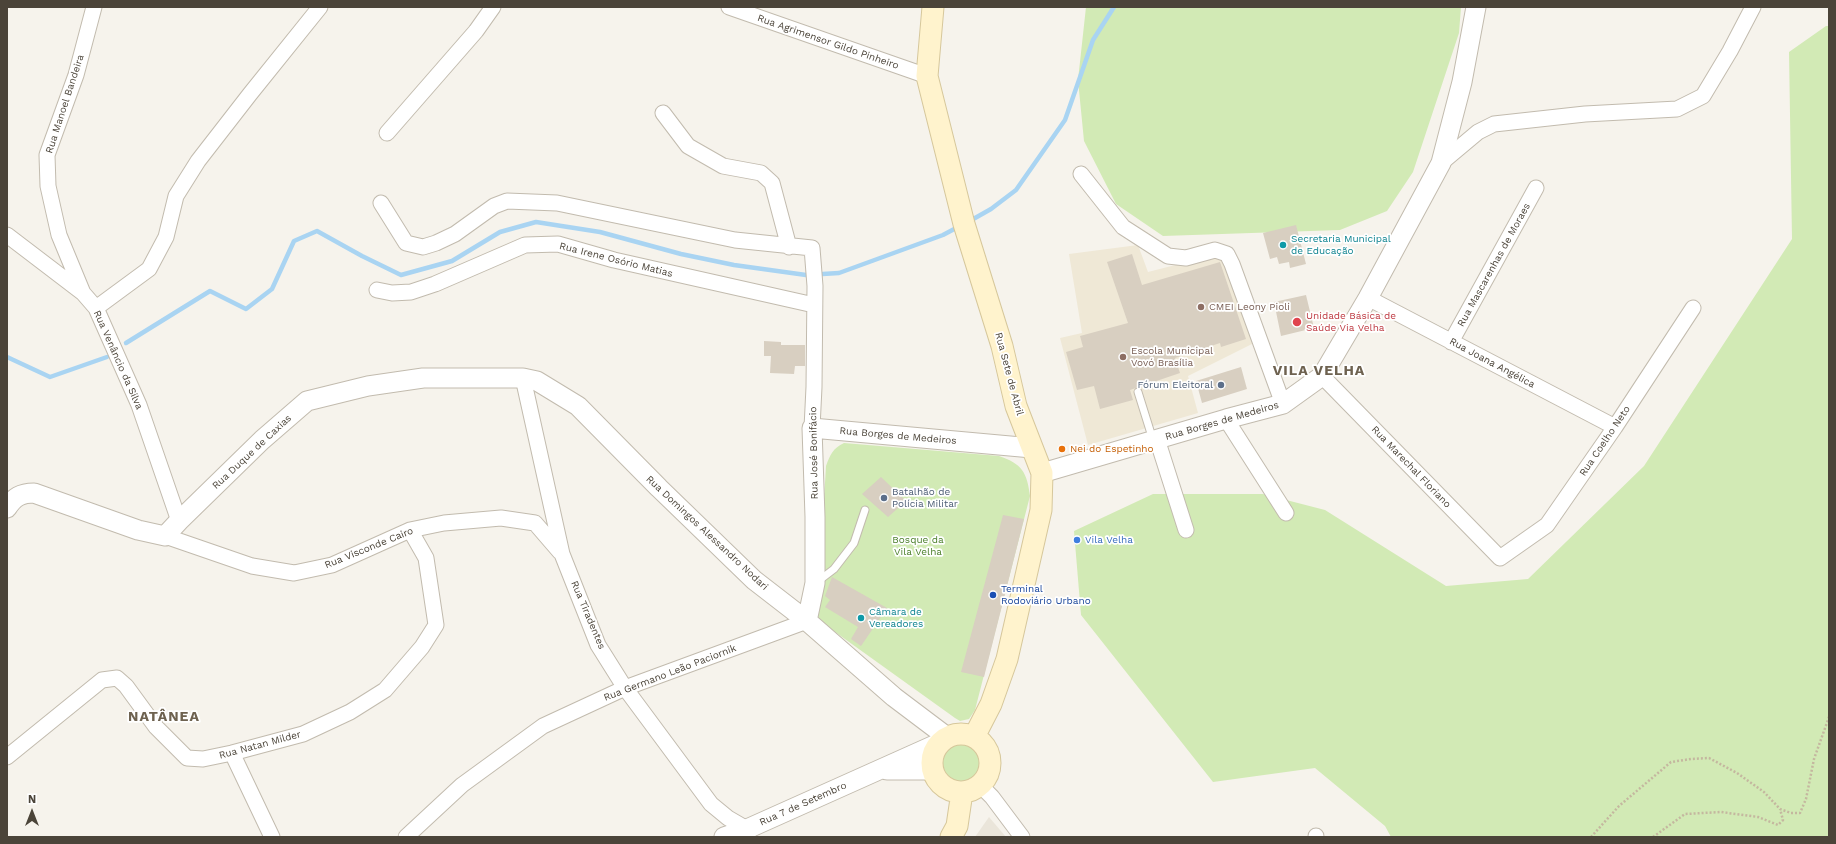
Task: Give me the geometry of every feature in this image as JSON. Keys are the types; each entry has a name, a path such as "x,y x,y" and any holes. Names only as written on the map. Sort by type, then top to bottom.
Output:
{"main road":[{"name":"Rua Sete de Abril","path":"933,7 927,76 964,224 1002,346 1016,406 1042,473 1041,510 1007,659 991,704 974,736"},
{"path":"955,734 974,736 987,749 990,758 990,768 986,777 971,788 952,790 943,786 936,778 933,770 932,760 934,751 943,740 955,734"},
{"path":"951,837 971,788"}],"street":[{"name":"Rua Manoel Bandeira","path":"83,293 59,234 48,186 47,155 76,75 94,7"},
{"path":"96,308 149,269 166,237 176,196 198,161 320,7"},
{"path":"386,133 476,31 493,7"},
{"name":"Rua Borges de Medeiros","path":"1042,473 1155,439 1283,404 1322,376 1368,298 1441,163 1462,82 1476,7"},
{"path":"1441,163 1478,132 1494,124 1585,114 1677,109 1703,96 1730,51 1753,7"},
{"name":"Rua Agrimensor Gildo Pinheiro","path":"738,9 927,76"},
{"path":"381,203 406,243 423,247 455,234 494,206 507,201 557,203 735,240 789,247 772,183 761,173 724,166 688,146 663,113"},
{"path":"1081,174 1123,227 1168,256 1186,258 1215,250 1227,254 1283,404"},
{"name":"Rua Mascarenhas de Moraes","path":"1452,342 1536,188"},
{"name":"Rua Venâncio da Silva","path":"7,235 83,293 96,308 139,404 179,521"},
{"name":"Rua Irene Osório Matias","path":"376,290 392,293 411,292 435,284 525,244 558,244 614,260 814,306"},
{"name":"Rua José Bonifácio","path":"789,247 812,248 815,286 812,428 815,518 815,583 807,621"},
{"name":"Rua Joana Angélica","path":"1368,298 1615,428"},
{"name":"Rua Coelho Neto","path":"1500,558 1547,525 1615,428 1693,308"},
{"name":"Rua Marechal Floriano","path":"1322,376 1500,558"},
{"name":"Rua Duque de Caxias","path":"165,536 262,440 307,401 368,386 423,378 523,378"},
{"name":"Rua Tiradentes","path":"523,378 562,554 598,645 625,688 711,804 747,833"},
{"name":"Rua Domingos Alessandro Nodari","path":"523,378 537,381 578,406 653,482 754,580 807,621 943,740"},
{"path":"1226,419 1286,513"},
{"name":"Rua Borges de Medeiros","path":"812,428 1032,448"},
{"path":"1155,439 1186,530"},
{"path":"7,508 13,498 24,493 34,493 138,530 165,536"},
{"name":"Rua Visconde Cairo","path":"165,536 252,566 294,573 332,564 410,530 444,523 501,518 536,523 562,554"},
{"name":"Rua Natan Milder","path":"7,757 102,680 117,678 126,686 156,727 187,758 202,759 232,753 303,734 350,712 385,690 422,648 436,625 426,558 410,530"},
{"name":"Rua Germano Leão Paciornik","path":"406,837 462,785 543,726 625,688 807,621"},
{"name":"Rua 7 de Setembro","path":"724,837 747,833 943,740"},
{"path":"232,753 272,837"},
{"name":"Rua 7 de Setembro","path":"882,770 933,770"},
{"path":"971,788 992,797 1022,837"}],"lane":[{"path":"1138,392 1155,439"},
{"path":"815,583 834,569 854,543 865,510"}],"path":[{"path":"1591,837 1619,806 1671,762 1709,758 1737,773 1764,792 1780,809 1791,813 1800,813 1806,799 1814,759 1829,717"},
{"path":"1653,837 1685,814 1721,812 1758,817 1778,825 1783,820 1780,809"}],"shaded area":[{"name":"Escola Municipal Vovó Brasília","path":"1138,245 1148,272 1222,253 1254,343 1188,376 1198,413 1088,445 1060,338 1082,333 1069,254"},
{"path":"989,817 1006,837 975,837"}],"green space":[{"path":"1086,7 1461,7 1459,33 1413,172 1387,211 1340,230 1163,236 1116,204 1084,141 1078,80"},
{"path":"1826,26 1829,26 1829,837 1391,837 1385,826 1315,768 1213,782 1081,615 1074,531 1153,494 1263,494 1325,510 1446,586 1528,579 1644,466 1792,239 1789,52"},
{"name":"Bosque da Vila Velha","path":"844,443 999,456 1013,462 1025,475 1030,496 975,710 969,719 960,721 955,718 817,619 826,466 832,452"},
{"path":"957,744 965,744 975,749 979,756 979,770 975,777 965,782 957,782 947,777 945,774 942,767 942,759 947,749 950,747"}],"building":[{"name":"Secretaria Municipal de Educação","path":"1296,225 1306,264 1290,268 1289,262 1279,264 1277,257 1270,259 1263,233"},
{"path":"1132,254 1142,285 1220,262 1246,339 1221,347 1220,343 1175,358 1180,373 1130,390 1133,400 1100,409 1094,386 1077,390 1066,352 1083,347 1080,336 1128,323 1107,262"},
{"path":"1306,295 1314,328 1281,336 1274,302"},
{"path":"764,341 781,342 781,345 805,345 805,366 795,366 794,374 770,373 771,356 764,356"},
{"name":"Fórum Eleitoral","path":"1241,367 1247,389 1202,403 1196,381"},
{"name":"Batalhão de Polícia Militar","path":"881,477 906,501 888,517 862,494"},
{"name":"Terminal Rodoviário Urbano","path":"1003,515 1024,519 984,677 961,672"},
{"name":"Câmara de Vereadores","path":"832,577 887,608 861,646 851,639 858,627 825,607 830,600 825,596"}],"waterway":[{"path":"968,222 991,209 1016,190 1065,120 1093,40 1114,7"},
{"path":"126,343 210,291 246,309 272,289 294,241 317,231 362,256 401,275 452,261 500,232 536,222 600,232 681,254 734,265 806,275 839,273 943,235 958,227"},
{"path":"7,357 50,377 107,357"}],"place":[{"name":"Secretaria Municipal de Educação","path":"1283,245"},
{"name":"CMEI Leony Pioli","path":"1201,307"},
{"name":"Unidade Básica de Saúde Via Velha","path":"1297,322"},
{"name":"Escola Municipal Vovó Brasília","path":"1123,357"},
{"name":"Fórum Eleitoral","path":"1221,385"},
{"name":"Nei do Espetinho","path":"1062,449"},
{"name":"Batalhão de Polícia Militar","path":"884,498"},
{"name":"Vila Velha","path":"1077,540"},
{"name":"Terminal Rodoviário Urbano","path":"993,595"},
{"name":"Câmara de Vereadores","path":"861,618"}],"district":[{"name":"VILA VELHA","path":"1319,371"},
{"name":"NATÂNEA","path":"164,717"}]}
